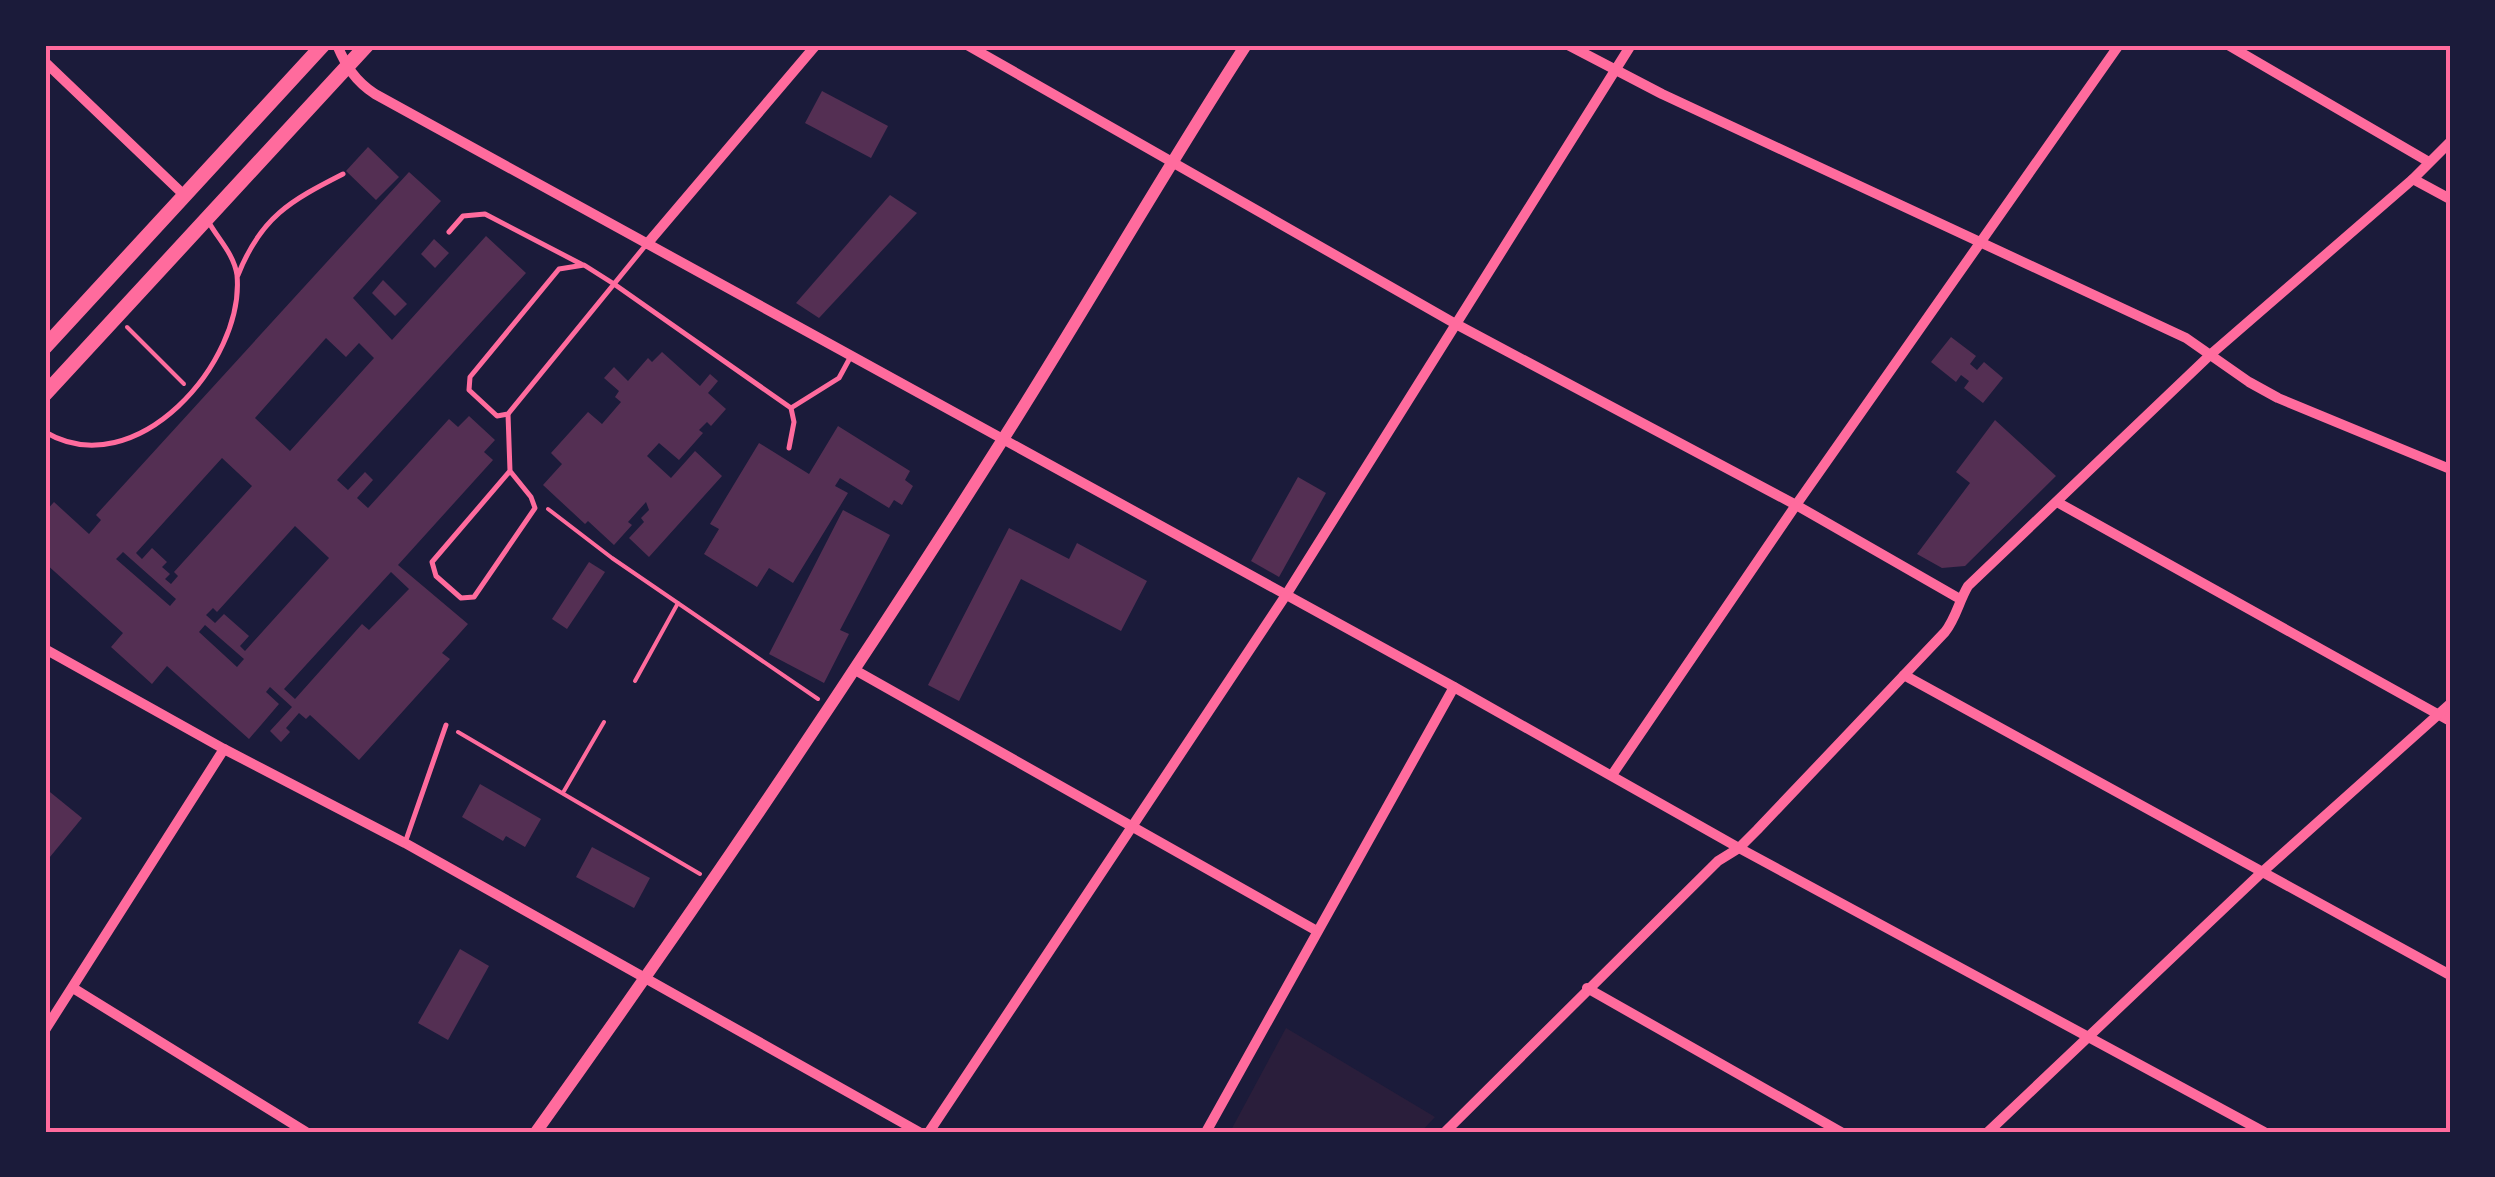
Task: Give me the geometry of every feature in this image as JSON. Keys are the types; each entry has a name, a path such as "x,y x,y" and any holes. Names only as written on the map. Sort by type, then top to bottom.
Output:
{"highway":[{"path":"45,346 322,45"},
{"path":"45,394 367,45"}],"street":[{"path":"338,45 347,67 374,94 1454,687 1739,848 2264,1132"},
{"path":"646,244 816,45"},
{"path":"967,45 1454,323 1796,505 1960,599"},
{"path":"536,1132 855,670 1004,439 1170,161 1246,45"},
{"path":"1568,45 2186,338 2278,398 2450,469"},
{"path":"930,1132 1286,595 1631,45"},
{"path":"1612,775 2119,45"},
{"path":"2228,45 2429,162"},
{"path":"45,62 184,195"},
{"path":"1446,1132 1718,861 1739,848 1904,676 1953,622 1968,586 2210,355 2413,179 2450,142"},
{"path":"2413,179 2450,199"},
{"path":"2057,502 2450,720"},
{"path":"45,650 224,750 404,843 920,1132"},
{"path":"855,670 1317,931"},
{"path":"1904,676 2450,976"},
{"path":"1206,1132 1454,687"},
{"path":"1988,1132 2260,874 2450,704"},
{"path":"45,1030 224,750"},
{"path":"73,988 306,1132"},
{"path":"1587,988 1841,1132"}],"lane":[{"path":"45,432 81,446 111,445 144,434 191,391 213,364 230,324 237,278 250,245 273,218 299,197 343,174"},
{"path":"449,232 463,216 485,214 614,284 791,408 794,422 789,448"},
{"path":"205,217 232,257 237,278"},
{"path":"584,265 559,269 470,377 468,390 497,416 508,414 646,244"},
{"path":"791,408 839,378 851,356"},
{"path":"508,414 510,471 532,497 535,508 474,597 461,598 436,576 432,562 510,471"},
{"path":"404,843 446,725"}],"path":[{"path":"117,316 191,391"},
{"path":"532,497 678,603 831,706"},
{"path":"634,681 678,603"},
{"path":"563,792 604,722"},
{"path":"446,725 689,866 711,883"}],"shaded area":[{"path":"1286,1028 1435,1117 1421,1132 1230,1132"}],"building":[{"path":"822,91 888,126 871,158 805,123"},
{"path":"368,147 399,177 376,200 346,171"},
{"path":"409,172 441,201 353,298 392,340 486,236 526,273 337,480 348,490 365,472 373,480 357,498 368,508 449,419 458,427 469,416 495,440 484,452 493,460 398,565 468,624 442,653 450,659 359,760 310,715 306,719 299,713 286,728 290,732 281,742 270,731 292,707 270,687 266,692 279,704 249,739 167,666 152,684 111,647 123,633 45,563 45,512 54,502 89,534 101,520 96,515","holes":["326,338 346,357 359,343 374,358 290,451 255,418","222,458 252,486 174,572 178,576 171,584 165,579 170,574 162,567 167,562 152,548 142,559 136,553","295,526 329,558 245,651 240,646 249,636 224,614 215,623 206,615 213,608 217,612","123,552 176,599 170,606 116,559","391,572 409,589 369,630 362,624 295,699 284,689","205,625 244,659 237,667 199,632"]},
{"path":"890,195 917,213 819,318 796,303"},
{"path":"434,239 449,253 435,268 421,254"},
{"path":"383,280 407,304 395,316 372,293"},
{"path":"1951,337 1976,356 1970,364 1977,370 1984,362 2003,378 1983,403 1964,388 1969,381 1961,375 1956,382 1931,362"},
{"path":"662,352 700,386 710,374 718,381 708,393 726,409 711,426 707,422 699,430 703,433 679,460 659,443 647,456 671,478 695,451 722,476 649,557 629,538 644,522 641,518 649,510 646,502 614,545 543,485 562,464 551,453 588,412 602,424 621,402 615,397 619,391 604,378 614,367 628,381 648,358 652,362"},
{"path":"1995,420 2056,476 1965,566 1942,568 1917,554 1970,483 1956,472"},
{"path":"838,426 910,471 905,480 913,486 902,505 894,500 889,508 840,478 835,486 848,493 793,583 769,568 757,587 704,554 719,529 710,524 759,443 809,474"},
{"path":"1298,477 1326,493 1279,577 1251,561"},
{"path":"843,510 890,535 840,630 849,634 824,683 769,654"},
{"path":"1009,528 1069,559 1077,543 1147,581 1121,631 1021,579 959,701 928,685"},
{"path":"589,562 605,572 567,629 552,619"},
{"path":"480,784 541,819 525,847 506,836 503,841 462,817"},
{"path":"45,788 82,818 45,863"},
{"path":"592,847 650,878 634,908 576,877"},
{"path":"460,949 489,966 448,1040 418,1023"}]}
